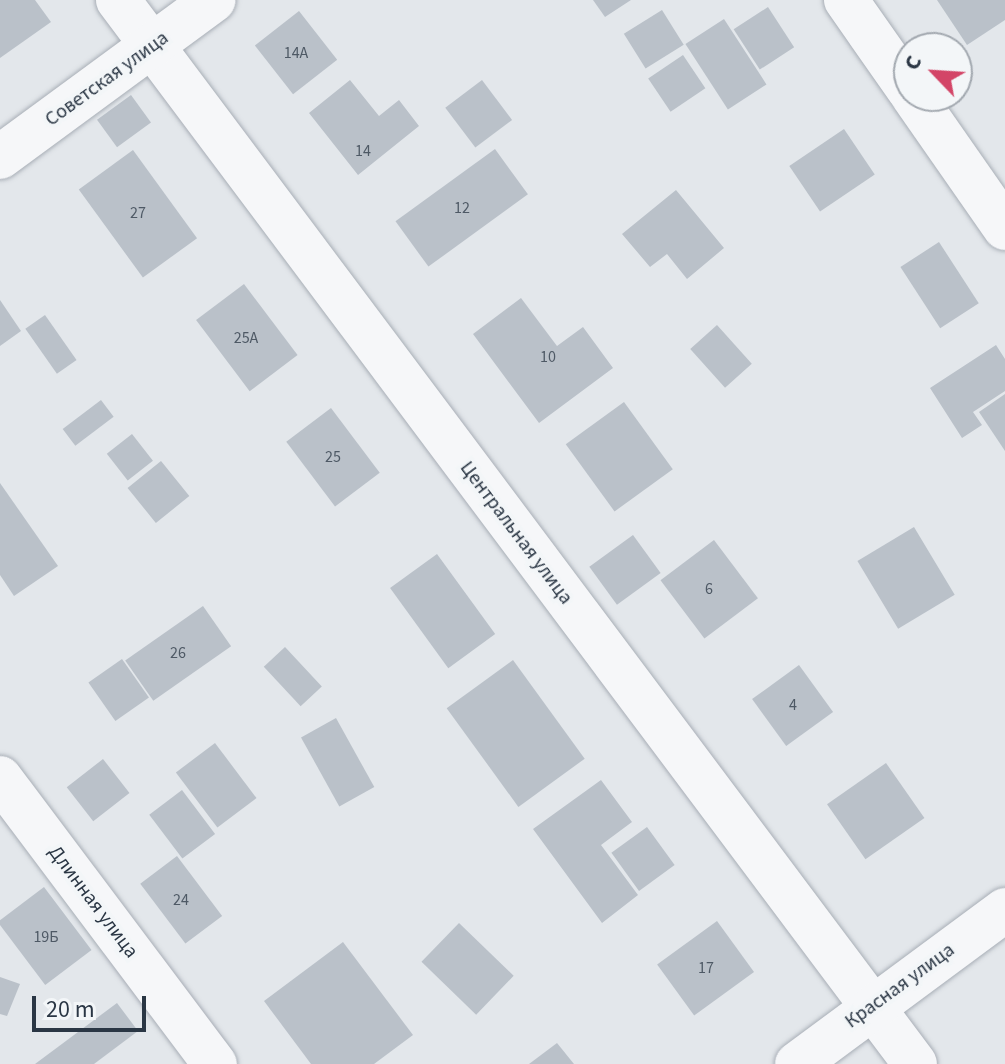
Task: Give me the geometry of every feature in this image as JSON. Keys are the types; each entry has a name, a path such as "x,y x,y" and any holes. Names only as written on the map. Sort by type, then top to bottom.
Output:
{"street":[{"name":"Центральная улица","path":"118,0 915,1064"},
{"name":"Советская улица","path":"0,157 214,0"},
{"path":"846,0 893,67"},
{"path":"924,112 1005,228"},
{"name":"Длинная улица","path":"5,797 215,1064"},
{"name":"Красная улица","path":"797,1064 1005,910"}],"building":[{"path":"0,0 35,0 51,22 0,58"},
{"path":"593,0 631,0 605,17"},
{"path":"937,0 1005,0 1005,20 973,41 973,32 958,32"},
{"path":"768,7 794,47 760,70 734,29"},
{"path":"662,10 684,45 646,69 624,34"},
{"path":"299,11 337,60 293,94 255,45"},
{"path":"724,19 766,84 728,109 685,44"},
{"path":"683,55 705,88 671,112 648,78"},
{"path":"350,80 379,116 399,100 419,126 358,175 309,113"},
{"path":"482,80 512,120 475,148 445,108"},
{"path":"131,95 151,123 117,147 97,120"},
{"path":"844,129 875,175 820,212 789,166"},
{"path":"495,149 528,194 428,267 395,221"},
{"path":"133,150 197,238 143,278 79,189"},
{"path":"676,190 724,248 687,279 667,254 650,267 622,234"},
{"path":"939,242 979,303 940,328 900,267"},
{"path":"244,284 298,355 250,391 196,320"},
{"path":"521,298 557,346 583,327 613,368 539,423 473,334"},
{"path":"0,300 21,331 0,346"},
{"path":"45,315 77,360 57,374 25,329"},
{"path":"717,325 752,364 725,388 690,349"},
{"path":"996,345 1005,359 1005,391 973,412 982,425 962,438 930,388"},
{"path":"1005,394 1005,451 979,412"},
{"path":"101,400 114,417 75,446 63,429"},
{"path":"624,402 673,469 615,511 566,444"},
{"path":"331,408 380,473 335,506 286,442"},
{"path":"132,434 153,461 128,480 107,454"},
{"path":"161,461 189,496 156,523 128,488"},
{"path":"0,483 58,566 14,596 0,575"},
{"path":"914,527 955,595 898,629 857,561"},
{"path":"633,535 661,573 617,605 589,567"},
{"path":"714,540 758,598 704,639 660,580"},
{"path":"437,554 495,634 448,668 390,588"},
{"path":"203,606 231,646 153,701 125,660"},
{"path":"285,647 322,686 301,706 264,667"},
{"path":"122,659 149,698 115,721 88,683"},
{"path":"513,660 585,759 518,807 447,708"},
{"path":"799,665 833,712 786,746 752,699"},
{"path":"336,718 374,787 339,806 301,737"},
{"path":"215,743 257,798 217,828 176,772"},
{"path":"103,759 129,793 93,821 67,787"},
{"path":"886,763 924,818 865,859 827,804"},
{"path":"601,780 632,822 601,845 638,895 602,923 533,829"},
{"path":"182,790 215,834 182,859 149,815"},
{"path":"647,827 675,865 639,891 611,853"},
{"path":"177,856 222,916 185,944 140,884"},
{"path":"44,887 92,950 45,985 0,925 0,920"},
{"path":"717,921 754,972 694,1015 657,964"},
{"path":"459,923 514,976 476,1015 421,962"},
{"path":"343,942 413,1035 374,1064 311,1064 264,1001"},
{"path":"0,977 20,984 7,1016 0,1014"},
{"path":"117,1003 138,1031 94,1064 35,1064"},
{"path":"557,1043 574,1064 529,1064"}]}
